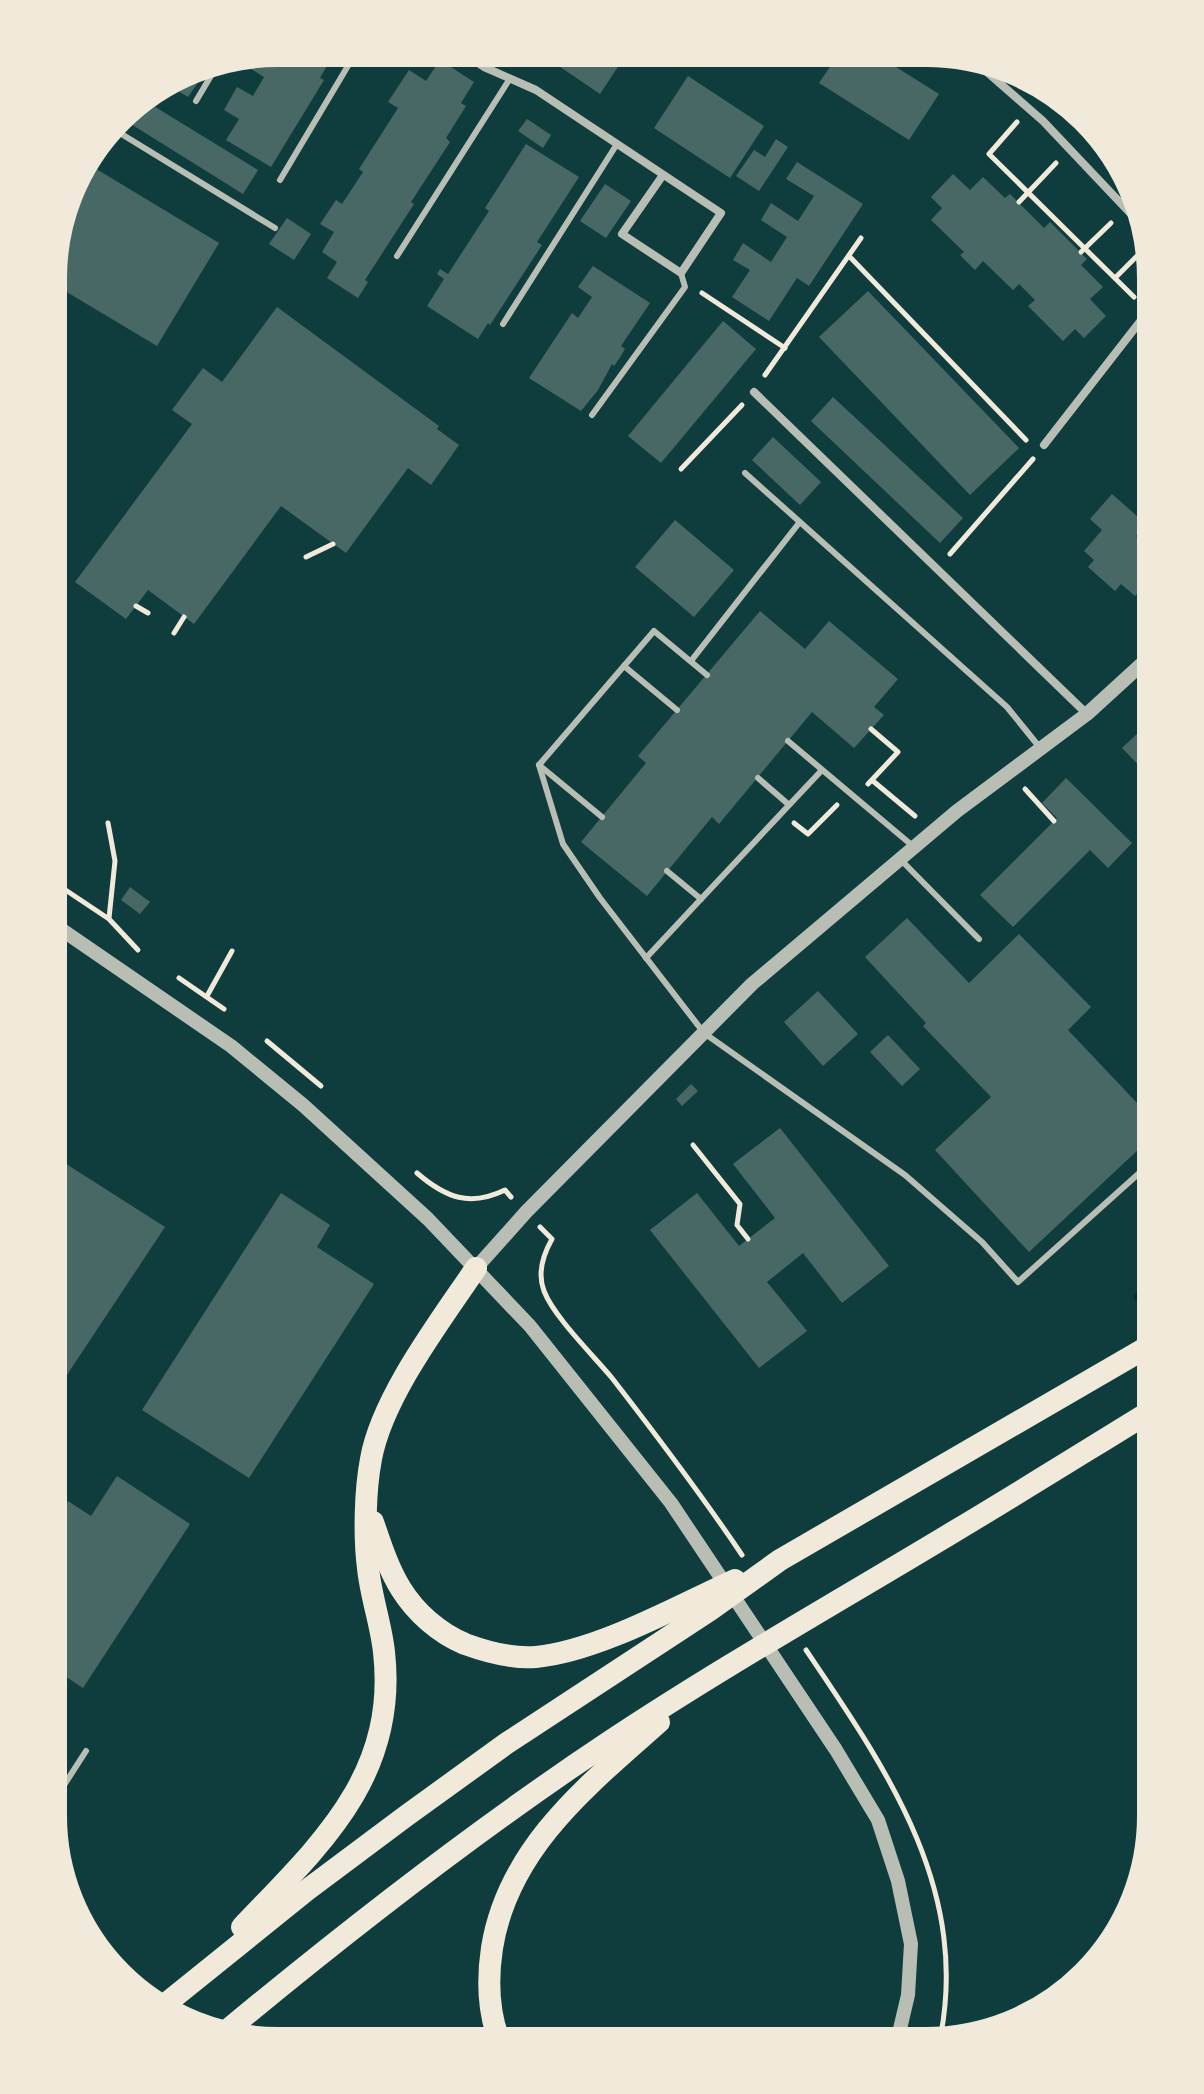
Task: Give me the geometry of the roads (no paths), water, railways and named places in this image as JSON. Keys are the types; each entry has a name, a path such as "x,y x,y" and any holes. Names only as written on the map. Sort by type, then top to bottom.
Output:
{"highway":[{"path":"183,1989 329,1831 354,1798 367,1774 378,1745 385,1687 384,1652 368,1568 371,1458 380,1427 435,1329 476,1268"},
{"path":"168,2002 307,1890 444,1788 780,1560 1142,1350"},
{"path":"232,2027 451,1852 607,1743 711,1676 1142,1417"},
{"path":"368,1507 388,1564 414,1607 456,1640 512,1656 535,1657 583,1647 780,1560"},
{"path":"497,2032 489,2003 489,1966 496,1923 511,1883 527,1855 551,1823 575,1799 711,1676"}],"street":[{"path":"478,62 509,80 536,90 721,213 683,277 622,234 663,175"},
{"path":"985,70 1071,149 1133,216"},
{"path":"1041,449 1142,322"},
{"path":"754,392 1087,714"},
{"path":"476,1268 526,1212 752,984 900,858 1042,750 1142,666"},
{"path":"62,930 231,1046 303,1105 428,1219 530,1326 671,1503 836,1750 878,1820 898,1881 911,1944 908,1995 899,2032"}],"lane":[{"path":"280,180 350,62"},
{"path":"196,101 213,72"},
{"path":"397,256 509,80"},
{"path":"119,133 275,228"},
{"path":"503,324 617,144"},
{"path":"592,415 685,287 683,277"},
{"path":"745,473 1007,707 1042,750"},
{"path":"691,661 799,523"},
{"path":"539,765 654,631 707,675"},
{"path":"624,666 677,710"},
{"path":"1137,671 1142,676"},
{"path":"788,741 914,847"},
{"path":"539,765 602,817"},
{"path":"539,765 563,844 704,1033 905,1175 982,1242 1018,1282 1142,1171"},
{"path":"646,958 822,770"},
{"path":"758,778 788,804"},
{"path":"900,858 979,939"},
{"path":"667,871 701,899"},
{"path":"62,1788 86,1751"}]}
